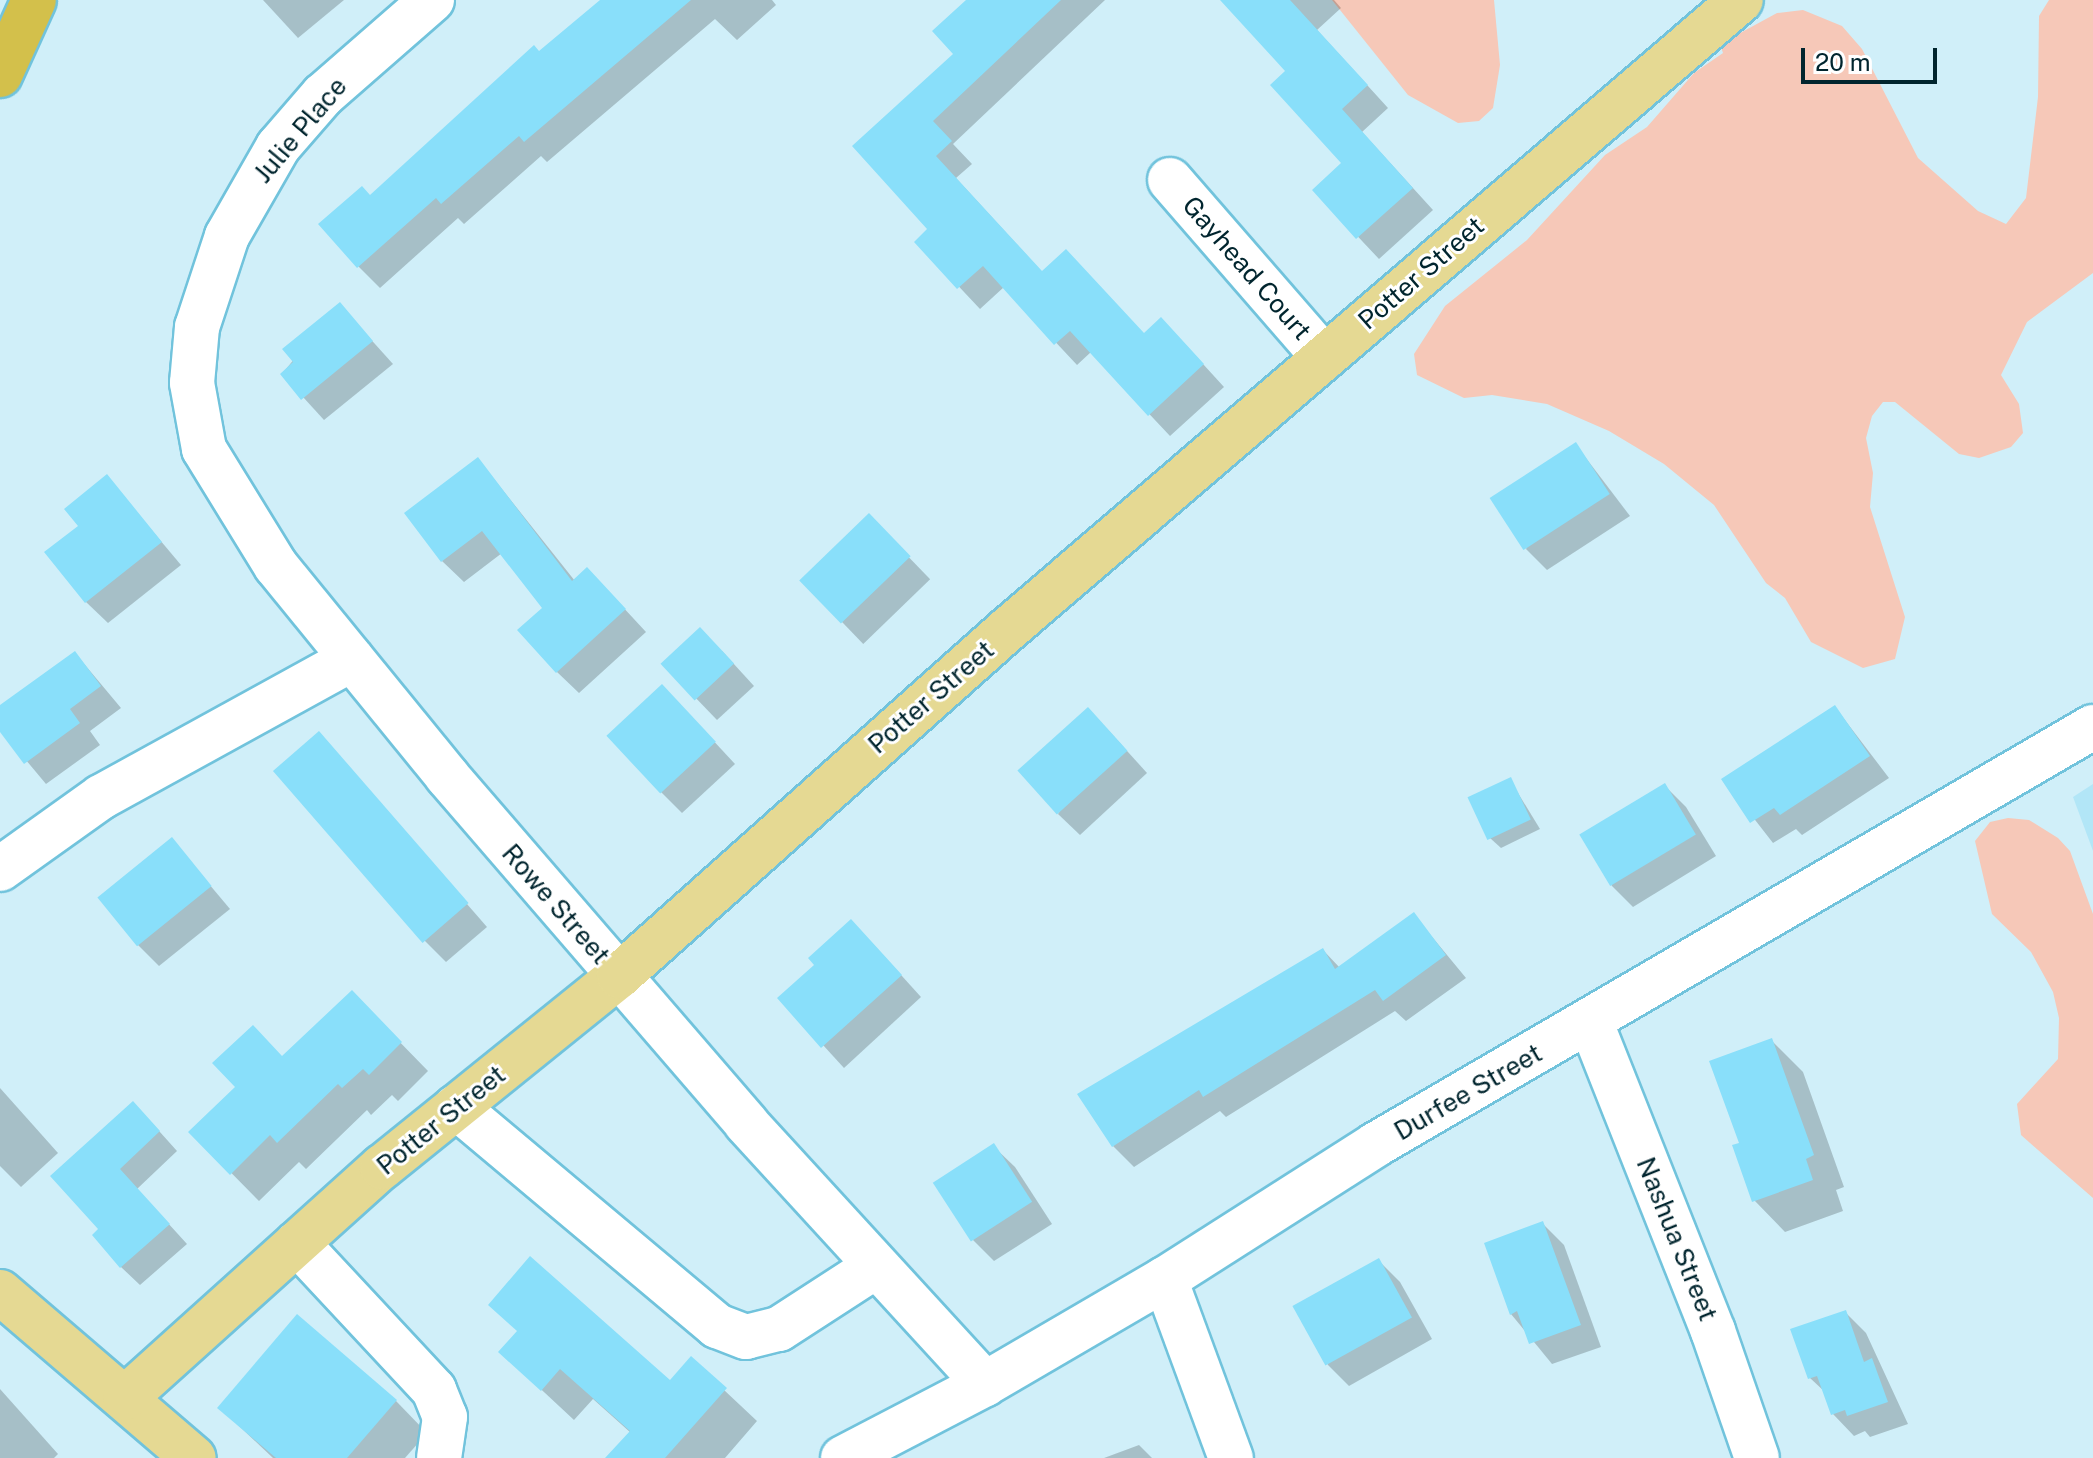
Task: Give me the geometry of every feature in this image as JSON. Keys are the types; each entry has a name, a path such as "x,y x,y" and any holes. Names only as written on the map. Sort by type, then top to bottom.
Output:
{"highway":[{"path":"0,75 34,0"}],"main road":[{"name":"Potter Street","path":"125,1398 297,1243 456,1107 619,976 1007,630 1741,0"},
{"path":"0,1292 194,1458"}],"street":[{"name":"Julie Place","path":"192,383 197,327 209,283 250,190 323,95 432,0"},
{"name":"Gayhead Court","path":"1170,180 1324,357"},
{"name":"Rowe Street","path":"192,383 204,449 238,509 352,659 619,976 875,1267 985,1384"},
{"path":"0,869 101,797 352,659"},
{"name":"Durfee Street","path":"843,1458 985,1384 1165,1279 1375,1145 1591,1023 2093,727"},
{"name":"Nashua Street","path":"1591,1023 1713,1331 1757,1458"},
{"path":"456,1107 717,1326 746,1337 779,1329 875,1267"},
{"path":"297,1243 434,1390 445,1417 439,1458"},
{"path":"1165,1279 1231,1458"}],"shaded area":[{"path":"1332,0 1494,0 1500,65 1493,108 1479,121 1458,123 1408,95"},
{"path":"2049,0 2093,0 2093,273 2027,322 2001,375 2019,404 2023,433 2011,447 1979,458 1959,454 1895,402 1883,402 1872,416 1866,438 1873,473 1870,507 1905,617 1895,659 1863,668 1811,642 1785,598 1766,583 1714,505 1664,464 1609,431 1547,404 1492,395 1464,398 1417,375 1414,354 1445,306 1527,240 1605,155 1647,127 1694,73 1723,53 1721,47 1731,38 1777,13 1803,10 1842,26 1862,49 1918,158 1978,211 2006,224 2026,198 2038,97 2039,16"},
{"path":"2093,784 2093,851 2073,797"},
{"path":"2008,818 2029,820 2058,838 2070,851 2093,914 2093,1198 2021,1135 2017,1104 2058,1059 2059,1018 2053,992 2031,952 1992,914 1975,841 1990,822"}],"building":[{"path":"600,0 691,0 524,142 519,136 441,204 436,198 357,268 318,224 362,186 370,195 534,45 539,51"},
{"path":"966,0 1061,0 933,121 952,141 936,156 1042,271 1066,249 1144,333 1161,317 1204,364 1148,416 1070,331 1054,345 983,266 957,289 914,242 927,229 852,146 953,54 932,31"},
{"path":"1220,0 1290,0 1368,85 1342,109 1413,188 1356,239 1312,190 1341,163 1270,85 1285,71"},
{"path":"340,302 373,341 301,400 280,374 293,362 282,349"},
{"path":"1576,442 1610,494 1523,550 1490,498"},
{"path":"478,457 572,581 587,567 626,609 556,673 517,630 542,608 482,531 441,562 404,513"},
{"path":"107,474 162,542 85,603 44,552 78,526 64,509"},
{"path":"869,513 911,556 841,624 799,580"},
{"path":"700,627 734,664 695,700 661,664"},
{"path":"75,651 101,686 70,709 80,723 24,764 0,732 0,705"},
{"path":"662,684 716,742 660,794 606,736"},
{"path":"1835,705 1870,756 1780,815 1774,808 1750,823 1721,779"},
{"path":"1088,707 1127,751 1057,814 1017,771"},
{"path":"319,731 469,903 423,943 273,771"},
{"path":"1511,777 1531,820 1487,840 1467,797"},
{"path":"1665,783 1696,834 1610,886 1579,835"},
{"path":"172,837 212,886 137,946 97,897"},
{"path":"1414,912 1446,955 1383,1001 1375,990 1203,1097 1199,1090 1112,1147 1077,1094 1323,948 1335,969"},
{"path":"851,919 902,975 821,1048 777,998 814,965 808,958"},
{"path":"352,990 402,1042 369,1075 363,1069 342,1088 338,1084 277,1143 270,1135 230,1175 188,1132 235,1087 212,1063 253,1025 282,1056"},
{"path":"1772,1038 1814,1155 1806,1159 1813,1180 1752,1202 1732,1145 1739,1143 1709,1061"},
{"path":"133,1101 160,1131 120,1169 170,1224 120,1268 92,1235 98,1229 50,1176"},
{"path":"994,1143 1032,1202 971,1241 933,1183"},
{"path":"1543,1221 1581,1325 1529,1344 1517,1311 1510,1315 1484,1243"},
{"path":"530,1256 670,1380 691,1356 727,1388 665,1458 605,1458 630,1431 560,1369 541,1391 498,1352 517,1331 488,1305"},
{"path":"1379,1258 1412,1317 1325,1365 1292,1306"},
{"path":"1846,1310 1864,1362 1872,1358 1888,1402 1847,1416 1845,1410 1831,1415 1817,1376 1808,1379 1790,1329"},
{"path":"297,1314 397,1400 347,1458 276,1458 217,1408"}]}
